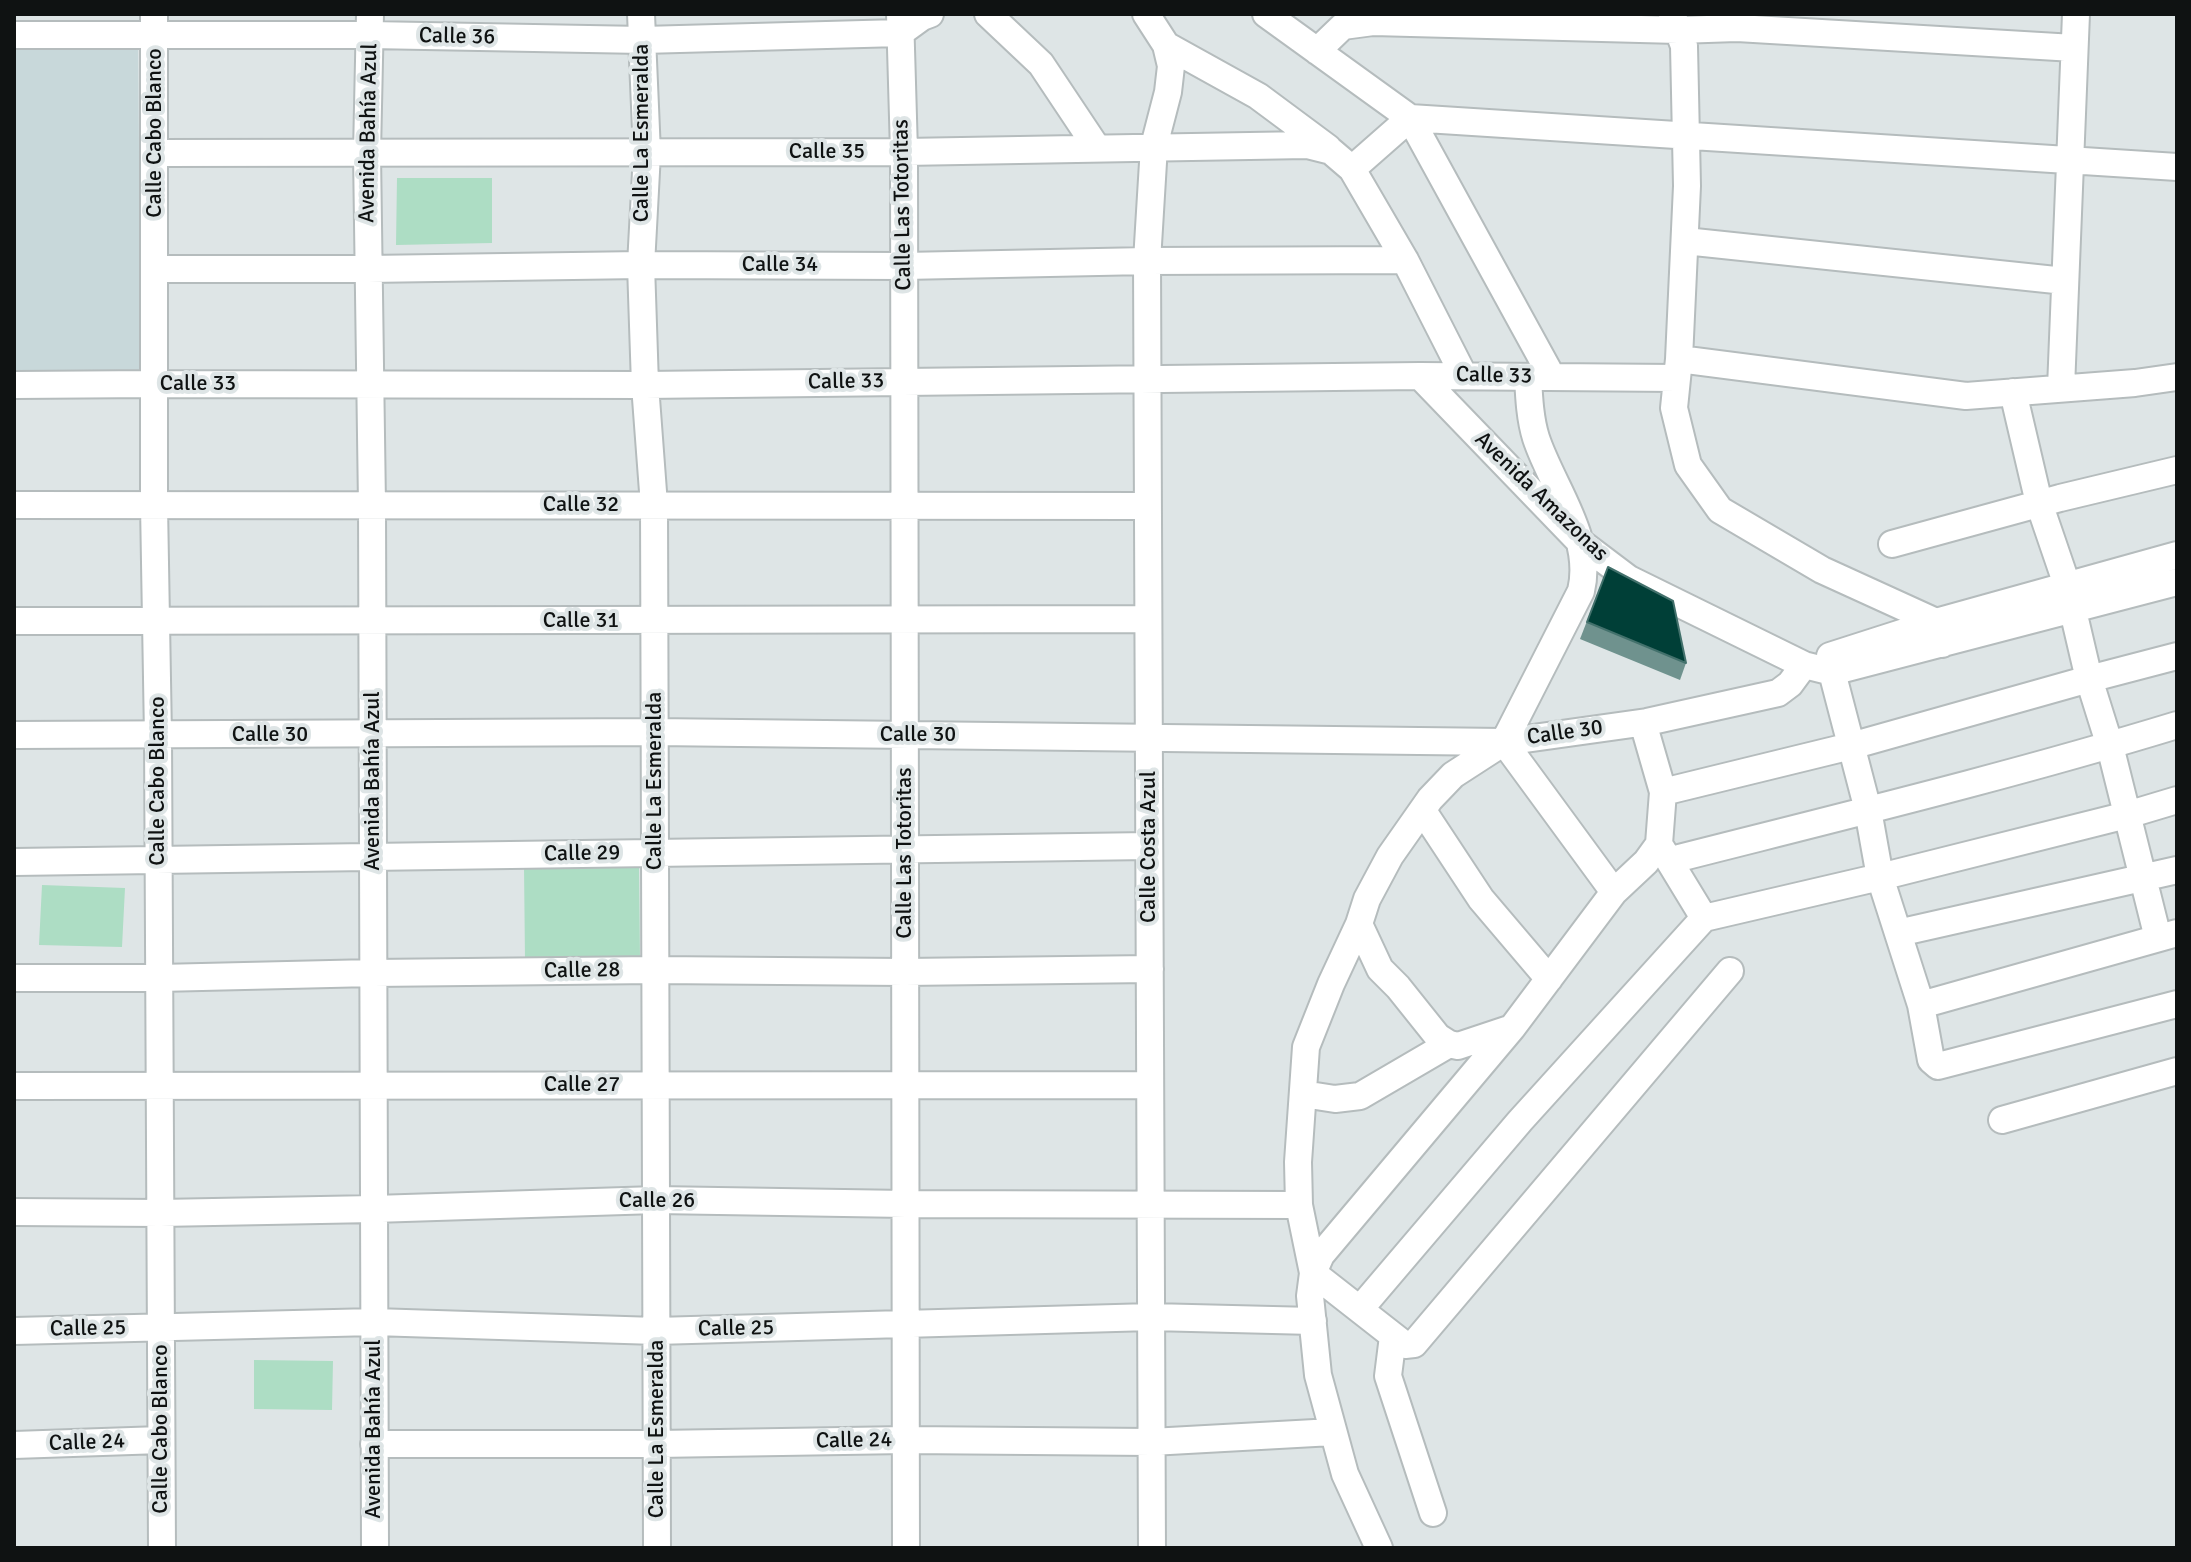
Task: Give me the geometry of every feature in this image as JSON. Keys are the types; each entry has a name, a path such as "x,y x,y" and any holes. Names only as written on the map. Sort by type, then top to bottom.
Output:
{"street":[{"path":"900,24 930,14"},
{"path":"988,14 1041,64 1097,148"},
{"path":"1146,14 1166,45 1258,96 1352,169 1405,260 1464,376"},
{"path":"1266,14 1410,118 1540,377 1529,400 1535,437 1580,542 1584,579 1581,591 1504,742 1453,775 1430,799 1390,856 1367,899 1306,1047 1298,1162 1299,1205 1313,1273 1405,1345 1414,1344 1730,971"},
{"path":"2061,388 2076,14"},
{"path":"1317,51 1343,26 1373,22 1675,22 2074,48"},
{"path":"1675,22 1684,46 1687,186 1674,408 1688,465 1720,510 1939,633"},
{"name":"Calle 36","path":"14,35 154,24 642,27 900,24"},
{"name":"Calle Cabo Blanco","path":"154,24 154,505 162,1548"},
{"name":"Avenida Bahía Azul","path":"370,24 367,153 373,621 375,1548"},
{"name":"Calle Las Totoritas","path":"900,24 904,152 906,1548"},
{"name":"Calle La Esmeralda","path":"642,27 647,153 641,265 645,385 654,505 657,1548"},
{"name":"Calle Costa Azul","path":"1152,1548 1147,261 1154,146 1171,66 1166,45"},
{"path":"1352,169 1410,118 2177,167"},
{"name":"Calle 35","path":"155,153 904,152 1307,145 1331,151"},
{"path":"1685,241 2065,281"},
{"name":"Calle 34","path":"155,269 1405,260"},
{"name":"Calle 33","path":"14,385 645,385 1540,377 1678,368 1966,396 2177,377"},
{"name":"Avenida Amazonas","path":"1420,376 1580,542 1629,579 1804,665 1832,672 1939,633"},
{"path":"1921,1005 2167,936 2143,879 2069,597 2039,503 2013,392"},
{"path":"1892,544 2039,503 2177,470"},
{"name":"Calle 32","path":"14,505 1148,506"},
{"name":"Avenida Amazonas","path":"1804,665 1939,633 2069,597 2177,555"},
{"name":"Avenida Amazonas","path":"2069,597 2177,582"},
{"name":"Calle 31","path":"14,621 1148,619"},
{"path":"1663,792 1851,746 2177,656"},
{"name":"Calle 30","path":"14,735 655,732 1504,742 1647,722 1778,693 1790,684 1804,665"},
{"path":"1832,672 1868,810 1880,877 1921,1005 1931,1060 1938,1066 2177,1004"},
{"path":"1647,722 1646,733 1663,792 1665,852 1704,918"},
{"path":"1380,1548 1345,1474 1318,1375 1310,1296 1313,1273 1321,1255 1512,1028 1614,892 1646,862 1665,852 1868,810 2110,746 2177,725"},
{"path":"1504,742 1614,892"},
{"path":"1360,1309 1520,1121 1704,918 1880,877 2177,800"},
{"path":"1423,811 1481,899 1549,979"},
{"name":"Calle 29","path":"14,862 1149,846"},
{"path":"1898,933 2177,870"},
{"path":"1359,924 1380,969 1430,1028 1449,1044 1467,1044 1512,1028"},
{"name":"Calle 28","path":"14,978 655,970 905,972 1150,969"},
{"path":"1303,1094 1335,1099 1360,1096 1449,1044"},
{"path":"2002,1120 2177,1071"},
{"name":"Calle 27","path":"14,1086 1150,1085"},
{"name":"Calle 26","path":"14,1212 374,1209 656,1200 1299,1205"},
{"name":"Calle 25","path":"14,1331 374,1322 656,1331 1151,1317 1313,1321"},
{"path":"1393,1336 1388,1376 1433,1513"},
{"name":"Calle 24","path":"374,1444 906,1440 1151,1442 1333,1432"},
{"name":"Calle 24","path":"14,1445 161,1440"}],"shaded area":[{"path":"138,45 141,371 14,371 14,46"}],"green space":[{"path":"397,178 492,178 492,243 396,245"},
{"path":"524,867 639,867 640,959 525,960"},
{"path":"42,885 125,888 122,947 39,945"},
{"path":"254,1360 333,1361 332,1410 254,1409"}],"building":[{"path":"1608,567 1673,601 1686,663 1587,622"}]}
